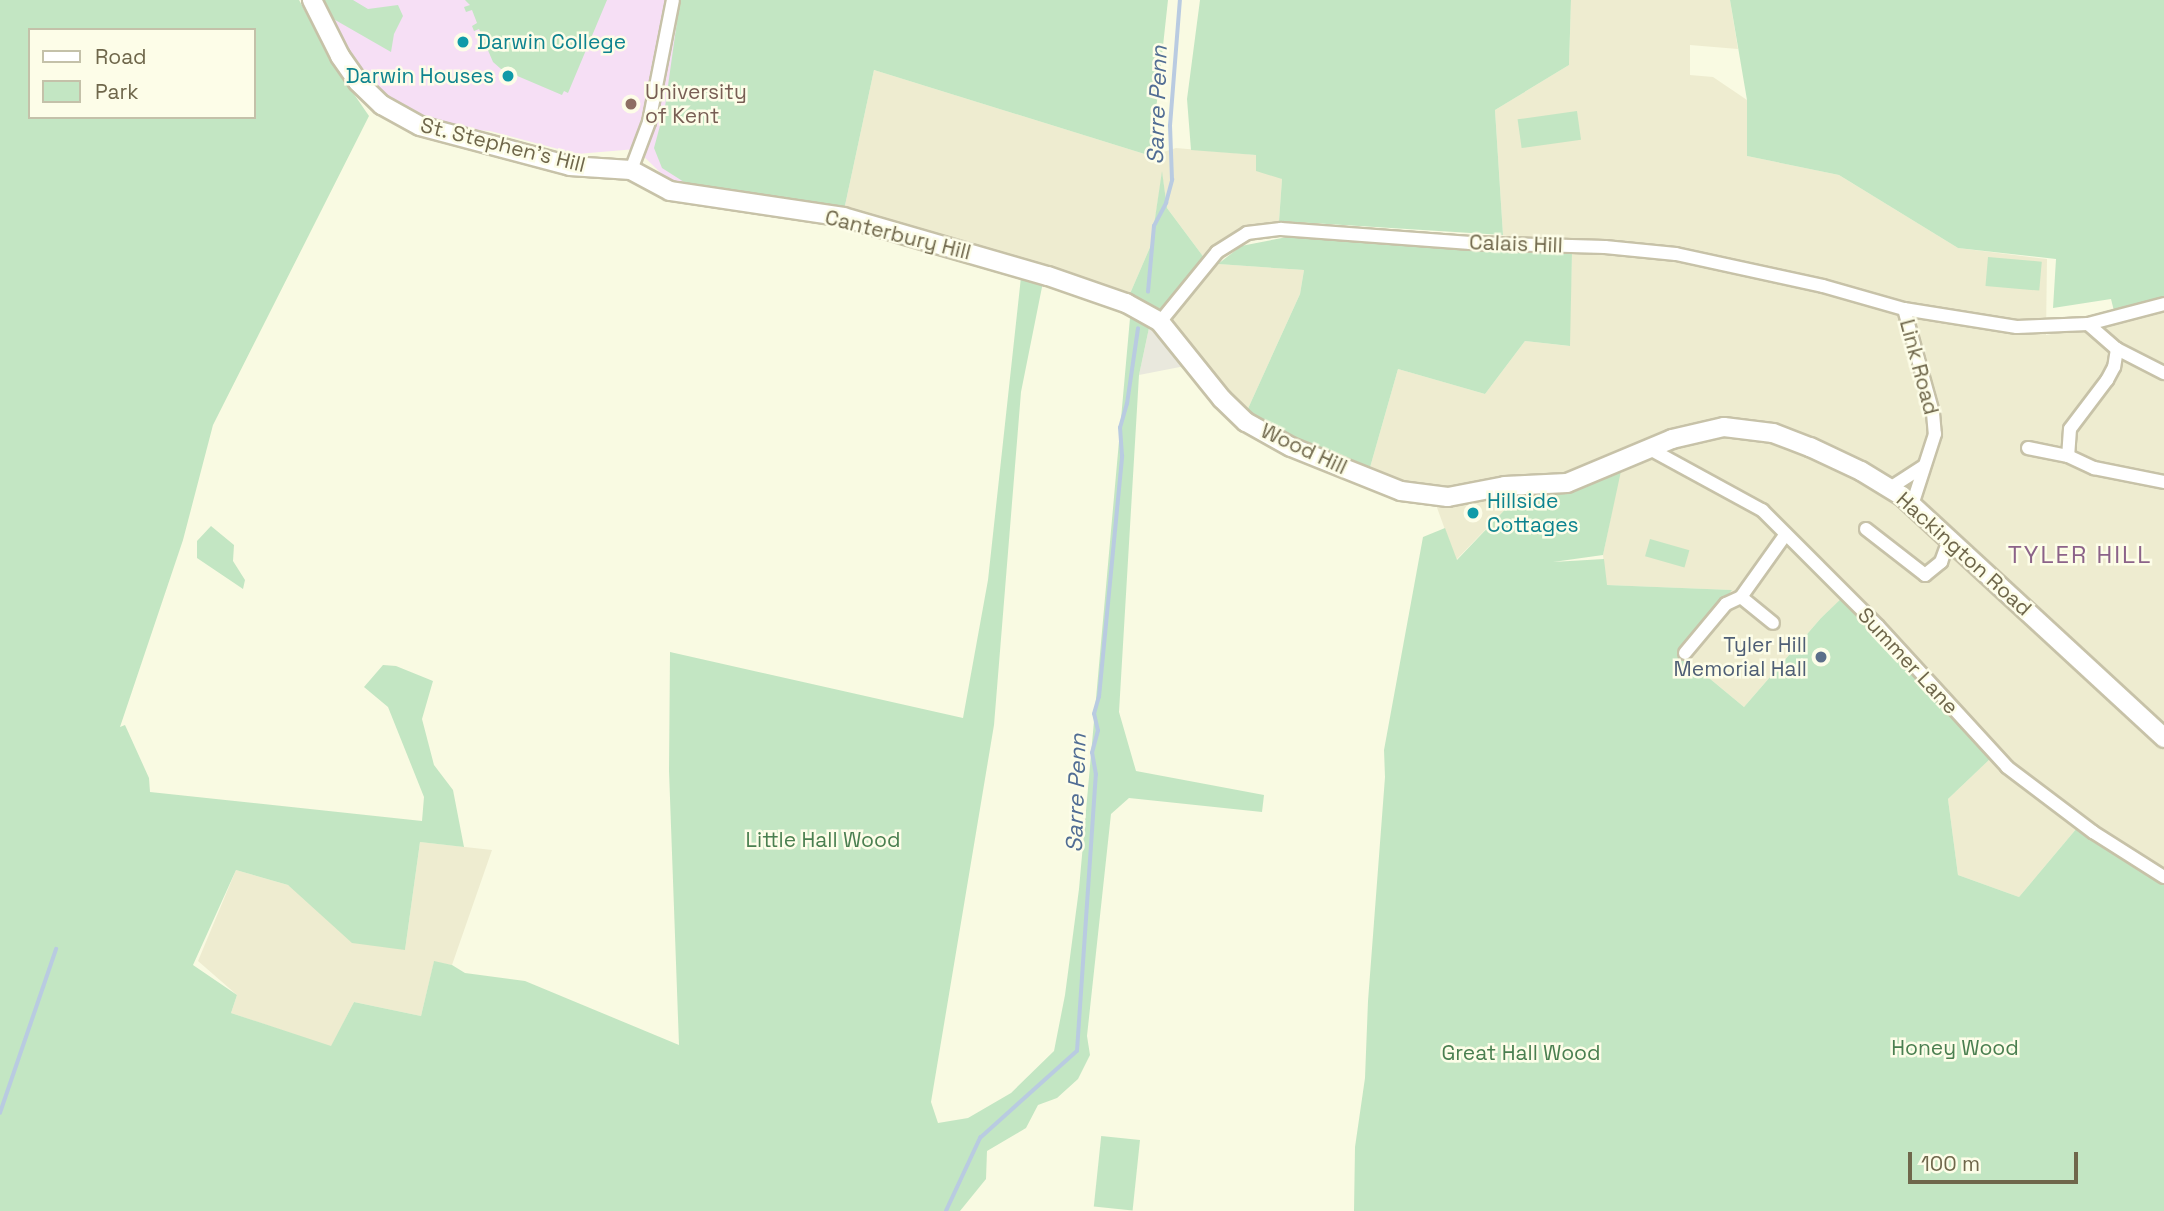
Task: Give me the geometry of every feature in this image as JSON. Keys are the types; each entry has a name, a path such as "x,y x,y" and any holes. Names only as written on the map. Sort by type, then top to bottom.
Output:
{"street":[{"name":"St. Stephen's Hill","path":"312,0 340,56 358,82 382,105 408,120 446,134 570,166 631,170"},
{"path":"631,170 649,122 673,0"},
{"name":"Canterbury Hill","path":"631,170 670,191 843,217 1048,276 1126,303 1160,322"},
{"name":"Calais Hill","path":"1160,322 1217,252 1247,233 1281,229 1470,243 1605,247 1676,254 1823,286 1904,309 2017,327 2088,324 2164,304"},
{"name":"Link Road","path":"1904,309 1933,413 1935,434 1912,505"},
{"name":"Wood Hill","path":"1160,322 1222,399 1263,432 1291,447 1401,491 1448,497"},
{"path":"2088,324 2117,349 2164,373"},
{"path":"2068,456 2070,429 2107,380 2114,366 2117,349"},
{"name":"Hackington Road","path":"1448,497 1505,486 1567,483 1699,431 1724,427 1753,428 1810,447 1890,488 1912,505 2164,738"},
{"path":"2028,448 2068,456 2094,468 2164,482"},
{"name":"Summer Lane","path":"1650,449 1762,510 1878,626 2007,767 2093,832 2164,877"},
{"path":"1890,488 1924,466"},
{"path":"1866,529 1925,575 1941,562 1949,540"},
{"path":"1685,653 1726,604 1741,597 1786,534"},
{"path":"1741,597 1773,623"}],"shaded area":[{"name":"University of Kent","path":"319,0 886,0 844,210 694,186 666,178 636,149 577,154 490,131 437,127 401,110 380,95 354,66"},
{"path":"1571,0 1730,0 1738,49 1690,45 1690,75 1713,77 1747,100 1747,156 1839,175 1958,248 2047,259 2046,335 2130,320 2164,309 2164,874 2093,829 2077,828 2019,897 1958,875 1948,799 1996,753 1849,592 1821,618 1744,707 1680,654 1731,590 1606,585 1603,555 1624,451 1515,499 1456,560 1431,491 1369,471 1398,369 1485,394 1525,341 1569,346 1572,254 1503,235 1495,110 1569,65"},
{"path":"874,70 1151,156 1176,148 1257,155 1282,179 1279,221 1223,241 1218,264 1304,270 1300,294 1246,413 1162,313 1205,259 1167,208 1162,174 1151,245 1129,296 844,210"},
{"path":"1149,328 1185,366 1139,375"},
{"path":"420,842 492,850 452,965 434,962 421,1016 354,1002 331,1047 231,1013 237,995 198,961 236,870 288,885 405,950"}],"green space":[{"name":"Little Hall Wood","path":"0,0 299,0 336,68 369,116 213,425 183,540 120,727 125,725 149,778 150,792 422,821 424,797 388,707 364,687 383,665 396,666 433,681 422,719 434,765 453,790 464,847 420,842 405,950 352,943 288,885 236,870 193,965 237,995 231,1013 331,1046 354,1002 421,1016 434,961 452,965 465,973 525,981 679,1045 669,771 670,652 963,718 988,580 1021,277 1043,282 1021,392 994,725 931,1102 938,1123 968,1118 1011,1093 1054,1051 1065,995 1079,889 1130,318 1149,328 1139,375 1119,712 1136,771 1264,795 1262,812 1129,798 1111,814 1087,1036 1090,1055 1078,1079 1057,1098 1038,1105 1026,1128 987,1151 986,1179 960,1211 0,1211"},
{"path":"320,0 353,0 368,9 398,5 403,16 394,34 391,52 330,17"},
{"path":"465,0 607,0 568,93 564,91 562,95 501,69 493,62 487,48 481,50 479,45 485,42 479,29 474,31 472,26 477,23 472,10 466,12 464,7 470,5"},
{"path":"680,0 1168,0 1151,156 874,70 844,210 760,199 684,182 662,168 654,148 665,107"},
{"path":"1200,0 1571,0 1569,65 1495,110 1503,235 1279,221 1282,179 1256,171 1256,155 1191,150 1187,99"},
{"path":"1730,0 2164,0 2164,297 2114,311 2111,299 2053,308 2056,259 1958,248 1839,175 1747,156 1747,100"},
{"path":"1577,111 1581,140 1522,148 1518,119"},
{"path":"1162,171 1167,208 1205,259 1162,313 1129,296 1151,245"},
{"path":"1287,237 1572,253 1570,346 1525,341 1485,394 1398,369 1369,471 1294,440 1246,413 1300,294 1304,270 1218,264 1241,246"},
{"path":"1988,257 2042,262 2039,291 1985,286"},
{"path":"1621,471 1603,555 1553,562 1604,559 1607,585 1732,590 1680,654 1744,707 1821,618 1845,595 1991,758 1948,799 1958,875 2019,897 2077,828 2164,877 2164,1211 1354,1211 1355,1147 1365,1078 1368,1001 1385,777 1384,750 1423,537 1445,528 1457,560 1515,499 1561,493"},
{"path":"211,526 234,545 233,561 245,580 243,589 197,558 197,541"},
{"path":"1650,539 1689,550 1684,568 1645,556"},
{"path":"1101,1136 1140,1140 1133,1211 1094,1207"}],"waterway":[{"name":"Sarre Penn","path":"1148,292 1154,226 1166,203 1172,180 1170,126 1180,0"},
{"name":"Sarre Penn","path":"946,1211 980,1138 1077,1051 1096,775 1092,753 1098,731 1094,714 1099,697 1122,456 1120,428 1127,404 1138,329"},
{"path":"0,1113 56,949"}],"place":[{"name":"Darwin College","path":"463,42"},
{"name":"Darwin Houses","path":"508,76"},
{"name":"University of Kent","path":"631,104"},
{"name":"Hillside Cottages","path":"1473,513"},
{"name":"Tyler Hill Memorial Hall","path":"1821,657"}],"district":[{"name":"TYLER HILL","path":"2080,555"}],"park label":[{"name":"Honey Wood","path":"1955,1048"},
{"name":"Great Hall Wood","path":"1521,1053"}]}
